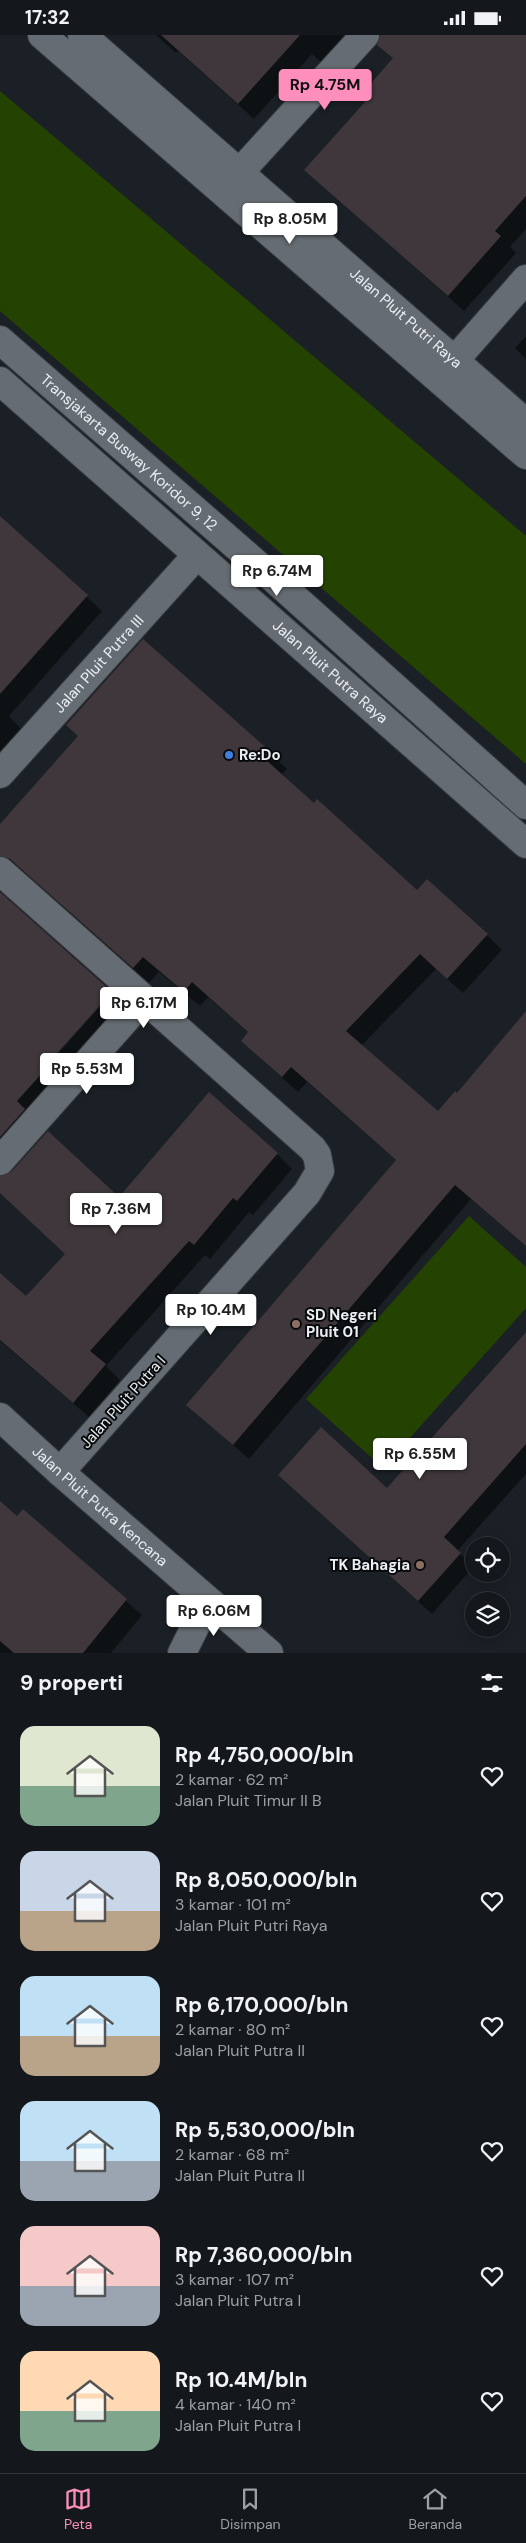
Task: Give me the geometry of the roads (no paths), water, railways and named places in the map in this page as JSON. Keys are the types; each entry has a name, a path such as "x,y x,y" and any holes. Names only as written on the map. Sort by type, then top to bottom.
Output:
{"street":[{"path":"42,35 526,455"},
{"name":"Jalan Pluit Putri Raya","path":"82,35 526,423"},
{"path":"239,173 365,35"},
{"path":"454,361 526,279"},
{"name":"Transjakarta Busway Koridor 9, 12","path":"0,340 274,579 526,805"},
{"name":"Jalan Pluit Putra Raya","path":"0,381 526,844"},
{"name":"Jalan Pluit Putra III","path":"0,774 197,555"},
{"path":"0,871 143,1000 0,1161"},
{"name":"Jalan Pluit Putra I","path":"60,1472 307,1193 320,1171 317,1155 312,1148 143,1000"},
{"name":"Jalan Pluit Putra Kencana","path":"0,1417 60,1472 269,1653"},
{"path":"182,1653 208,1601"}],"place":[{"name":"Re:Do","path":"229,755"},
{"name":"SD Negeri Pluit 01","path":"296,1324"},
{"name":"TK Bahagia","path":"420,1565"}]}
